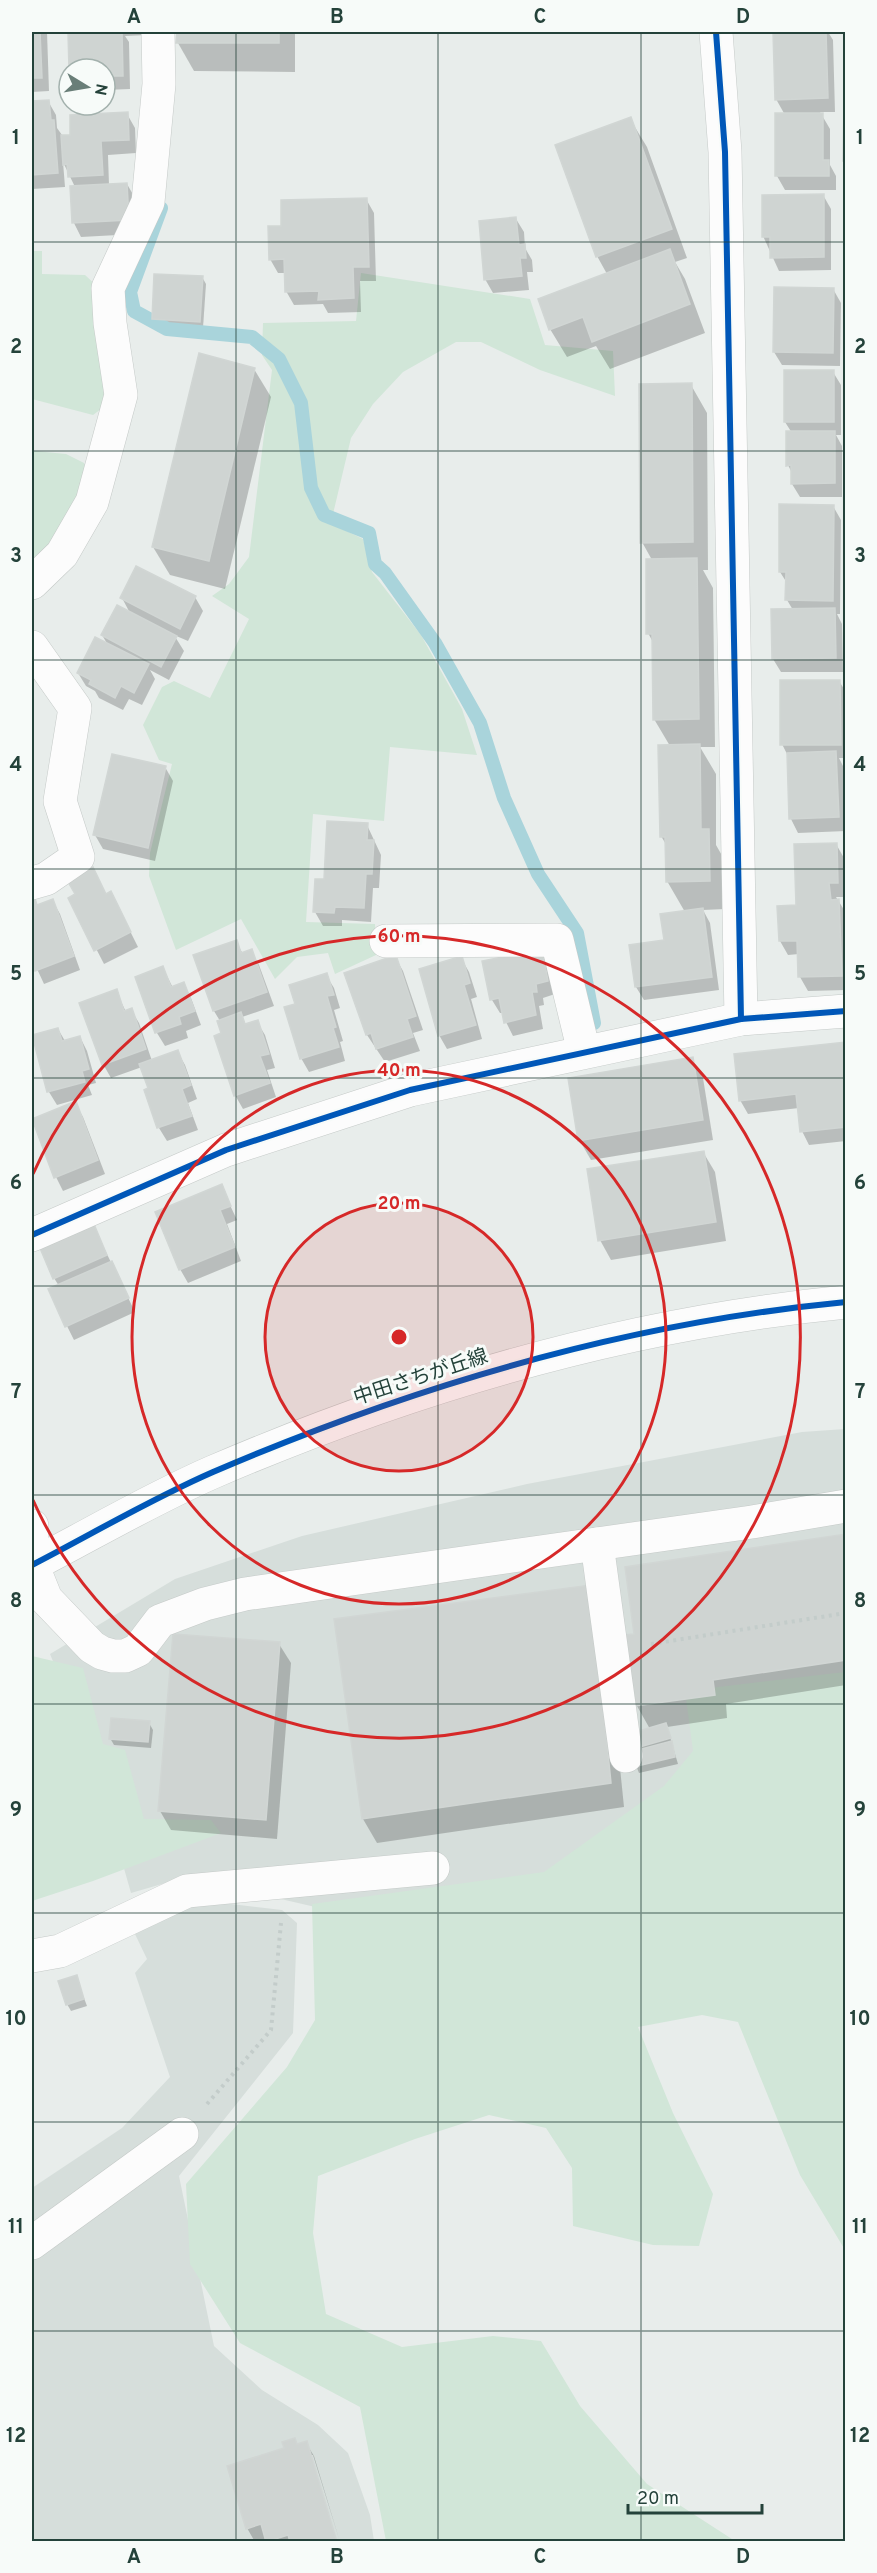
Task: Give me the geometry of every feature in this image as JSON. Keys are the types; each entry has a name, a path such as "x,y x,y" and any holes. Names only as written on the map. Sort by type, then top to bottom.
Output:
{"street":[{"path":"32,583 62,554 92,502 121,395 110,323 108,288 148,202 159,84 158,32"},
{"path":"716,32 725,152 741,1019"},
{"path":"32,647 75,708 60,801 78,856 46,879 32,883"},
{"path":"386,941 557,940 584,1052"},
{"path":"32,1235 226,1150 410,1090 741,1019 846,1011"},
{"name":"中田さちが丘線","path":"32,1564 212,1473 395,1400 560,1353 688,1324 846,1302"},
{"path":"32,1526 32,1564 46,1599 92,1647 113,1656 125,1656 138,1650 160,1621 205,1604 245,1594 846,1506"},
{"path":"597,1544 626,1756"},
{"path":"32,1956 60,1951 187,1891 287,1896 433,1868"},
{"path":"32,2243 182,2134"}],"path":[{"path":"611,1650 846,1613"},
{"path":"182,2134 271,2030 287,1896"}],"shaded area":[{"path":"845,1429 845,1900 457,1940 186,1877 131,1893 94,1763 50,1654 175,1579 302,1536 527,1484 802,1432"},
{"path":"206,1901 282,1910 297,1923 293,2033 179,2176 214,2346 262,2390 318,2425 348,2453 370,2515 374,2541 32,2542 32,2188 122,2128 170,2077 135,1973 147,1959 134,1932 172,1910"}],"green space":[{"path":"32,251 42,251 42,274 85,275 100,289 109,403 93,415 32,399"},
{"path":"361,273 530,299 545,345 613,351 615,396 540,370 481,342 456,342 403,372 373,404 351,438 333,514 316,507 322,519 363,539 372,572 421,635 462,709 477,755 390,747 384,821 313,814 306,922 375,924 376,955 335,974 328,953 297,957 275,979 241,919 176,950 149,876 150,853 172,764 159,760 143,725 162,687 174,681 210,698 249,619 212,596 229,584 249,557 272,370 262,355 263,323 356,321"},
{"path":"35,451 66,454 84,463 87,470 62,533 32,572 32,453"},
{"path":"32,1656 83,1668 103,1744 125,1750 144,1819 211,1820 221,1833 93,1881 32,1901"},
{"path":"845,1672 845,2250 800,2175 738,2022 702,2015 638,2027 673,2113 713,2194 699,2246 653,2245 573,2226 572,2168 546,2128 489,2115 415,2139 318,2176 313,2233 326,2314 402,2347 493,2336 541,2341 580,2406 647,2484 735,2541 386,2541 360,2407 240,2343 190,2264 186,2184 287,2067 315,2020 312,1904 544,1872 664,1786 693,1751 685,1691"}],"building":[{"path":"32,32 40,32 42,78 32,78"},
{"path":"68,32 122,32 123,76 117,76 117,57 69,57"},
{"path":"177,32 279,32 279,43 176,43"},
{"path":"773,32 826,32 828,98 775,100"},
{"path":"49,100 51,120 54,120 58,173 32,175 32,101"},
{"path":"844,105 846,105 846,161 843,161"},
{"path":"128,112 129,140 101,141 103,175 68,177 67,164 63,165 61,135 70,135 70,117 117,117 117,113"},
{"path":"775,113 823,113 823,160 829,160 829,176 775,176"},
{"path":"631,117 672,229 596,257 555,145"},
{"path":"127,183 129,220 72,223 70,186"},
{"path":"824,194 824,257 770,258 770,237 762,237 762,195"},
{"path":"367,198 369,267 353,267 354,298 318,300 319,291 285,292 284,259 269,260 268,226 281,226 281,200"},
{"path":"516,217 519,245 525,244 526,258 520,258 522,276 484,280 479,221"},
{"path":"670,249 690,304 592,342 583,317 549,330 538,299"},
{"path":"154,274 203,276 200,322 152,319"},
{"path":"774,287 834,288 833,353 773,352"},
{"path":"199,353 255,368 209,561 152,547"},
{"path":"784,370 834,370 834,422 784,422"},
{"path":"692,383 693,542 640,543 639,384"},
{"path":"786,431 835,431 835,483 791,484 791,465 786,466"},
{"path":"779,504 834,505 833,601 785,600 786,572 779,572"},
{"path":"697,558 699,719 653,720 652,634 646,634 646,559"},
{"path":"136,566 196,596 180,629 120,598"},
{"path":"117,605 177,636 161,667 101,635"},
{"path":"835,608 836,658 772,659 771,609"},
{"path":"95,637 149,664 134,693 121,686 115,698 89,684 91,680 77,673"},
{"path":"780,680 840,680 841,745 780,745"},
{"path":"700,744 701,829 709,829 710,881 666,882 665,837 660,837 658,745"},
{"path":"836,751 839,817 789,819 787,753"},
{"path":"112,754 166,766 148,848 93,835"},
{"path":"327,821 368,823 367,840 374,840 372,874 366,874 364,908 335,907 334,913 313,912 315,879 324,879"},
{"path":"837,843 838,883 829,883 831,900 839,899 842,976 798,977 797,941 779,941 777,906 796,905 794,844"},
{"path":"93,867 106,894 111,891 131,932 94,951 68,898 75,894 67,880"},
{"path":"34,895 37,905 53,899 74,956 35,971 32,963 32,896"},
{"path":"703,908 712,977 635,987 629,945 664,940 660,914"},
{"path":"237,940 241,953 252,949 267,992 213,1011 193,955"},
{"path":"542,949 548,981 536,984 537,992 532,992 536,1015 504,1023 499,998 490,1000 482,961"},
{"path":"396,955 416,1016 407,1019 413,1037 376,1049 371,1033 366,1035 344,973"},
{"path":"462,956 470,983 464,985 476,1025 438,1036 419,969"},
{"path":"163,966 171,987 184,982 195,1011 179,1017 181,1024 155,1033 135,977"},
{"path":"327,973 334,995 327,996 339,1047 300,1059 284,1007 295,1004 289,985"},
{"path":"117,989 124,1011 132,1008 146,1049 102,1065 79,1003"},
{"path":"241,1012 245,1024 258,1020 269,1054 260,1056 270,1083 234,1096 214,1036 221,1033 217,1021"},
{"path":"58,1028 62,1041 80,1036 89,1069 82,1071 85,1082 47,1092 32,1035"},
{"path":"846,1042 846,1127 800,1132 796,1094 739,1101 734,1054"},
{"path":"178,1050 191,1085 182,1089 192,1116 157,1128 144,1090 148,1088 139,1064"},
{"path":"693,1057 703,1120 578,1141 568,1078"},
{"path":"76,1101 98,1160 54,1178 32,1119"},
{"path":"704,1151 716,1222 598,1241 587,1169"},
{"path":"222,1184 231,1206 220,1210 235,1247 179,1270 155,1212"},
{"path":"91,1217 107,1255 53,1279 40,1248"},
{"path":"112,1261 129,1298 65,1327 48,1289"},
{"path":"846,1534 846,1660 713,1680 715,1695 635,1706 625,1635 634,1634 625,1567"},
{"path":"591,1585 611,1783 362,1819 334,1619"},
{"path":"173,1634 280,1642 266,1820 158,1811"},
{"path":"111,1718 150,1721 148,1742 109,1739"},
{"path":"666,1723 671,1738 629,1750 625,1735"},
{"path":"672,1741 675,1757 633,1767 630,1752"},
{"path":"77,1975 84,1999 66,2005 58,1981"},
{"path":"295,2438 297,2444 307,2441 337,2542 290,2542 288,2535 266,2542 261,2524 246,2529 227,2466 284,2448 282,2442"}],"waterway":[{"path":"161,208 130,292 134,311 167,329 252,337 279,359 301,403 311,488 324,515 369,533 375,564 385,573 435,643 480,723 504,798 538,874 577,933 594,1023"}],"cycle path":[{"path":"716,32 725,152 741,1019"},
{"path":"32,1235 226,1150 410,1090 741,1019 846,1011"},
{"path":"32,1565 144,1505 213,1472 366,1412 444,1386 603,1342 683,1325 846,1302"}]}
